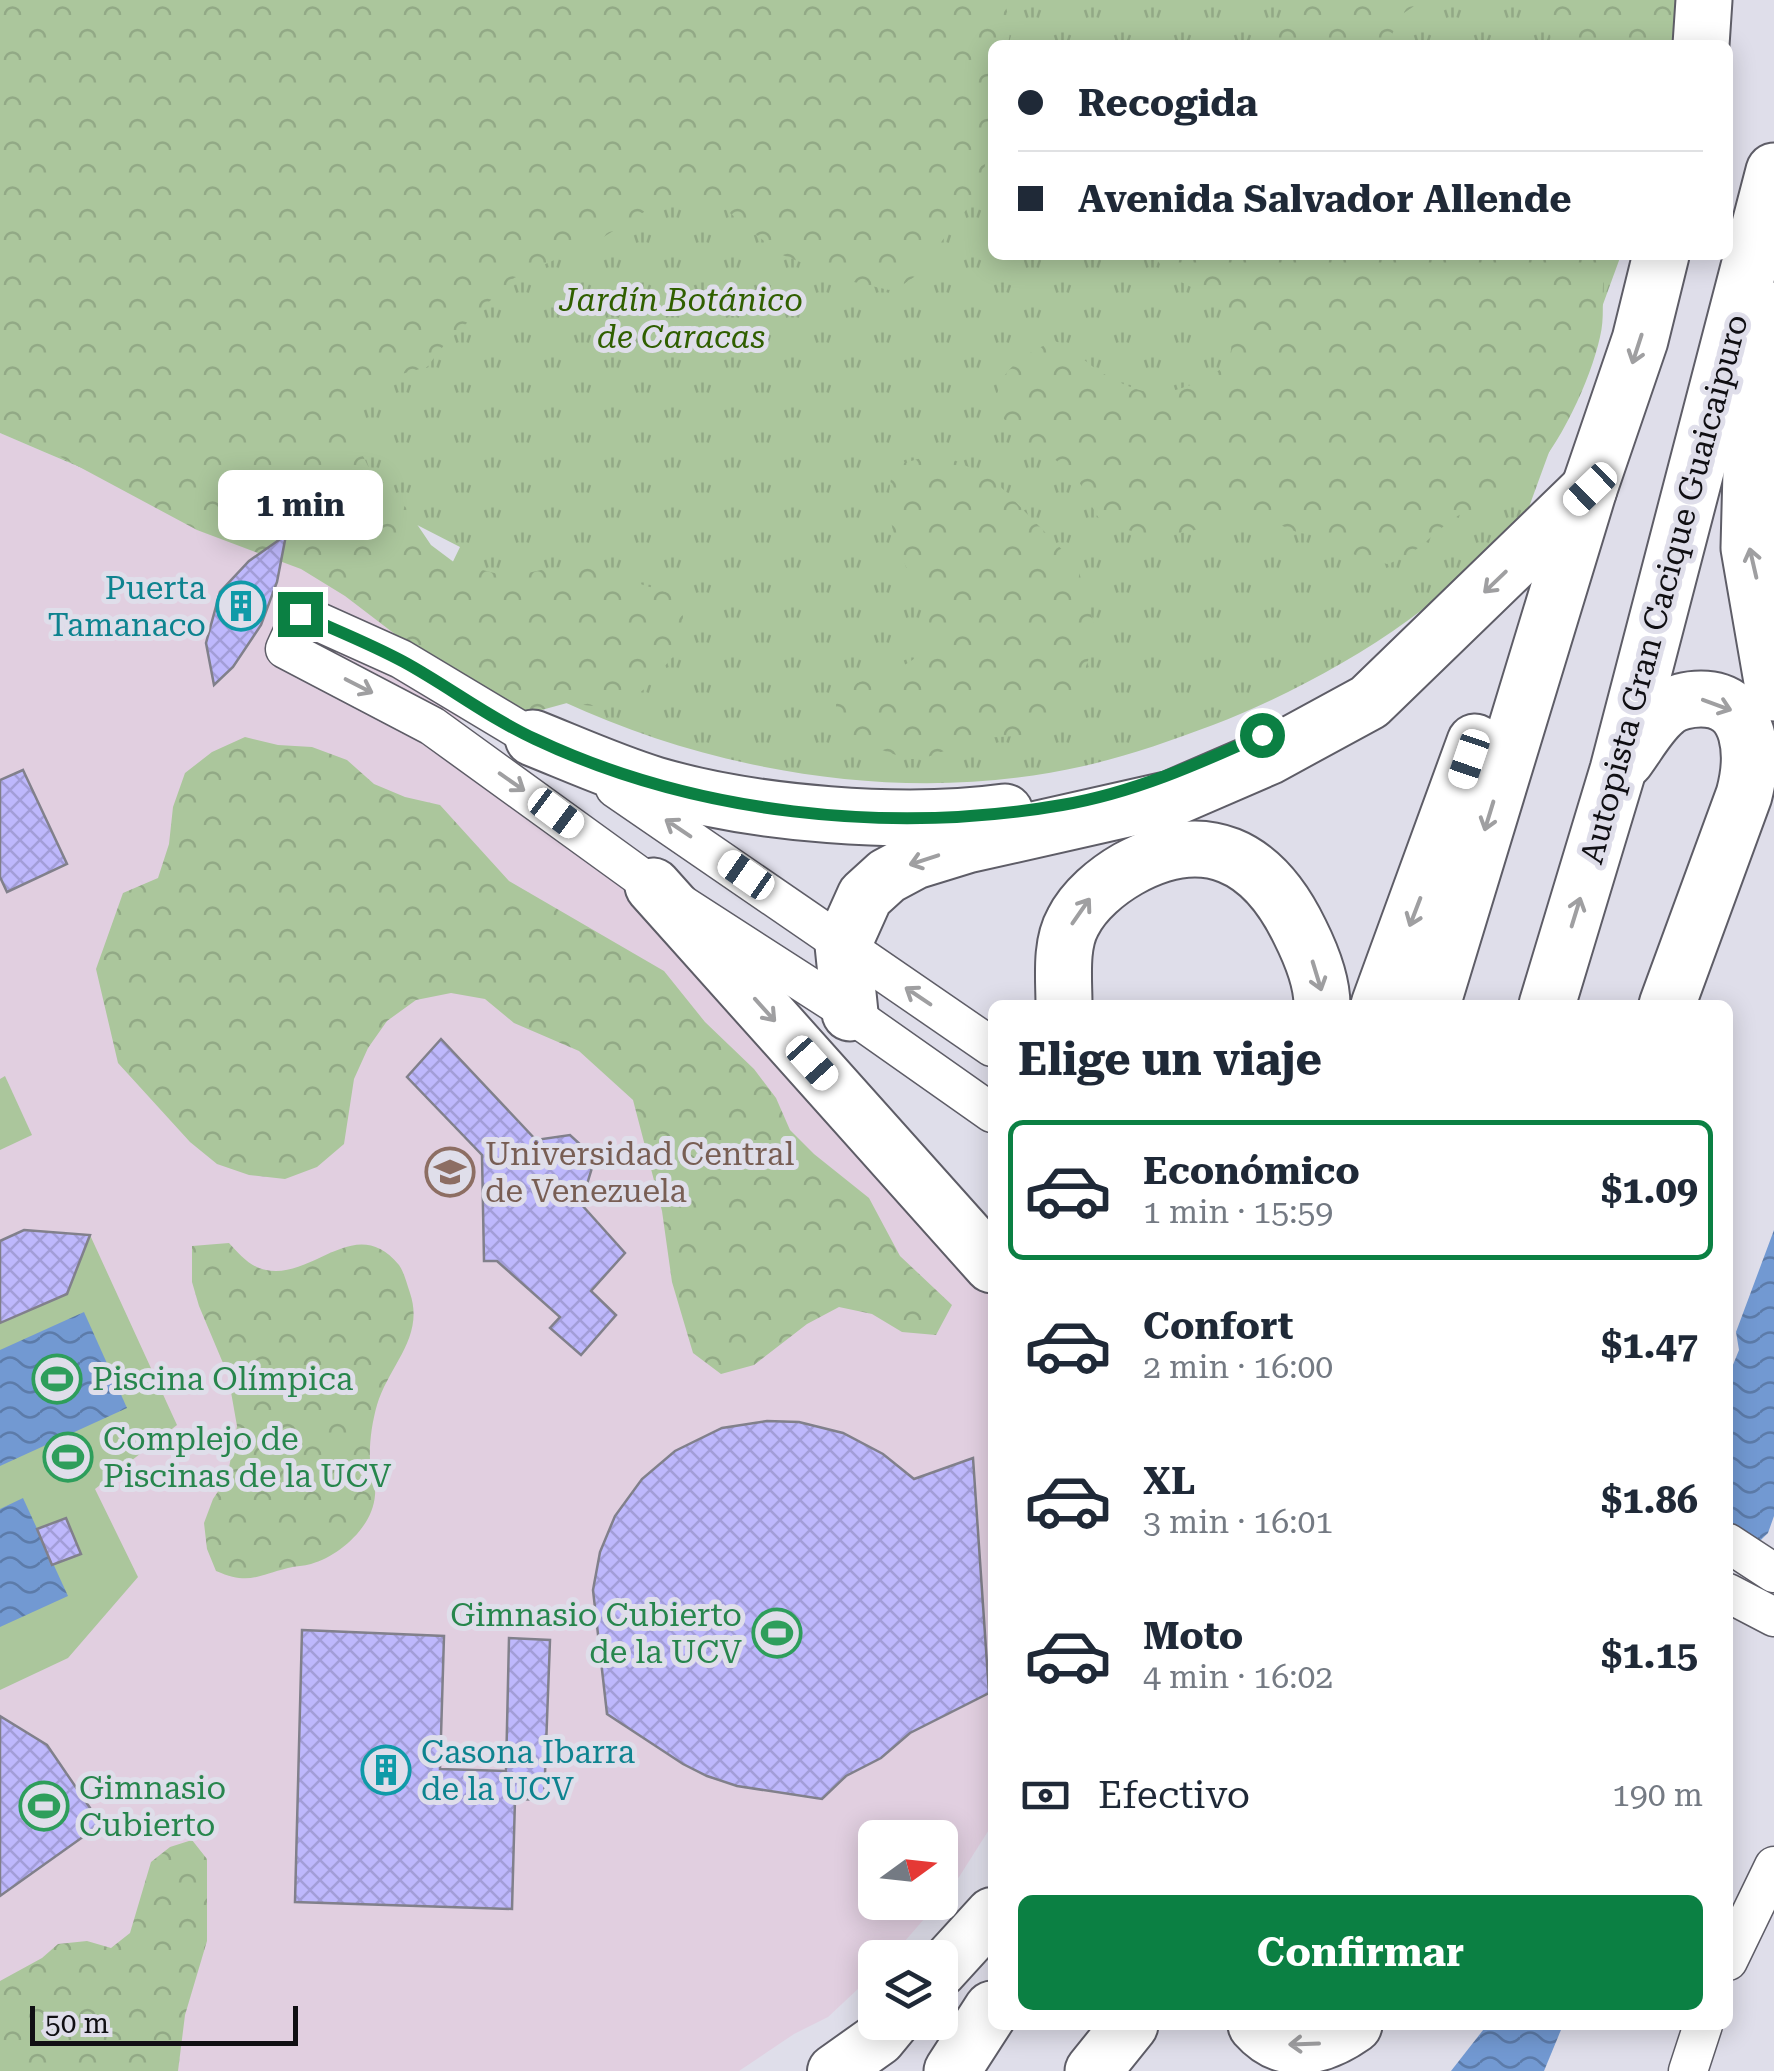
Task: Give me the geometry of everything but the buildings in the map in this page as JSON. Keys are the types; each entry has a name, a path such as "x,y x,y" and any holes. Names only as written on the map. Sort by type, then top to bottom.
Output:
{"highway":[{"path":"1701,40 1704,0"},
{"name":"Autopista Gran Cacique Guaicaipuro","path":"1549,1000 1618,770 1774,171"},
{"path":"1774,198 1749,548 1774,694"},
{"path":"1434,1000 1590,489 1640,340 1660,260"},
{"path":"850,1012 843,945 865,896 887,876 915,861 967,845 1172,799 1268,758 1370,702 1590,489"},
{"path":"1381,1000 1522,624 1565,530 1590,489"},
{"path":"533,738 658,786 716,798 845,814 980,816 1066,804 1168,777 1360,685 1450,625"},
{"path":"1618,770 1665,710 1679,702 1721,701 1737,713 1749,735 1750,770 1744,796 1669,1000"},
{"path":"1701,1000 1772,790 1774,774"},
{"path":"1064,1000 1064,957 1072,923 1092,896 1118,875 1157,853 1185,848 1228,853 1251,866 1272,887 1309,951 1322,1000"},
{"path":"653,886 988,1261"},
{"path":"953,2071 988,2015"},
{"path":"953,2071 992,2030"},
{"path":"1093,2071 1126,2030"},
{"path":"1262,2030 1270,2037 1300,2047 1337,2038 1347,2030"}],"main road":[{"path":"958,1951 988,1918"},
{"path":"834,2071 878,2040"}],"street":[{"path":"988,1043 670,823 400,660 300,614 286,649 432,726 653,886 850,1012 988,1109"},
{"path":"432,726 451,689"},
{"path":"1733,1546 1774,1573"},
{"path":"1733,1596 1774,1617"},
{"path":"1733,1951 1774,1866"},
{"path":"1688,2071 1701,2030"}],"shaded area":[{"name":"Universidad Central de Venezuela","path":"0,433 224,529 487,663 443,758 613,866 988,1275 988,1831 958,1878 958,1820 858,1820 858,1920 923,1920 906,1940 858,1940 858,1989 828,2017 794,2034 739,2071 0,2071"}],"green space":[{"name":"Jardín Botánico de Caracas","path":"0,0 1657,0 1653,40 988,40 988,260 1619,260 1529,507 1498,543 1425,607 1344,662 1257,706 1149,748 1084,766 953,783 886,782 753,765 625,727 564,702 244,539 0,433","holes":["347,489 460,547 432,605"]},
{"path":"0,0 1004,0 1011,26 1009,40 988,40 988,149 980,192 914,277 901,286 889,290 845,280 780,254 725,209 676,204 644,212 597,241 514,278 445,344 427,367 358,386 350,398 347,424 368,466 402,502 431,545 455,563 510,577 583,566 669,593 680,603 682,646 646,688 633,697 593,706 567,703 527,714 400,638 345,596 301,569 197,530 0,429"},
{"path":"1294,0 1423,0 1401,15 1389,40 1272,40"},
{"path":"1550,0 1677,0 1680,40 1551,40"},
{"path":"1158,260 1608,260 1595,357 1577,403 1537,469 1505,499 1462,514 1416,550 1387,564 1349,553 1325,536 1299,533 1269,520 1240,520 1154,539 1100,520 1070,471 1009,426 997,397 1006,373 1028,354 1055,341 1112,378 1150,392 1190,385 1226,364 1231,342 1223,313 1207,296"},
{"path":"921,458 954,460 993,479 1077,565 1094,625 1088,661 1067,715 1058,724 1035,735 980,738 922,759 907,759 849,738 837,715 838,699 847,689 900,667 916,657 927,642 929,620 897,546 889,499 895,466"},
{"path":"245,737 278,745 312,747 347,760 374,784 440,805 509,881 664,971 705,1022 754,1069 776,1098 790,1130 869,1198 900,1256 952,1305 936,1335 902,1332 872,1314 839,1307 807,1324 754,1365 721,1374 693,1353 672,1282 662,1211 633,1100 579,1051 514,1023 485,999 451,993 416,1000 387,1021 368,1048 354,1079 344,1144 317,1167 285,1179 249,1175 217,1164 190,1142 118,1063 96,969 123,893 158,878 169,844 173,807 185,773 212,752"},
{"path":"5,1076 32,1135 0,1150 0,1079"},
{"name":"Complejo de Piscinas de la UCV","path":"90,1235 177,1425 95,1489 138,1577 68,1658 0,1690 0,1323 67,1294"},
{"path":"229,1243 250,1263 266,1270 301,1266 350,1246 383,1250 401,1268 413,1309 409,1337 375,1413 370,1456 375,1495 368,1518 353,1538 322,1560 245,1578 216,1571 207,1549 204,1523 227,1478 237,1426 228,1375 192,1282 192,1246"},
{"path":"192,1840 207,1859 207,1941 185,2015 178,2071 0,2071 0,1981 42,1958 58,1944 87,1941 111,1948 130,1933 151,1862 170,1847"}],"water":[{"path":"1774,1230 1774,1516 1768,1533 1733,1567 1733,1365 1739,1350 1736,1332"},
{"name":"Piscina Olímpica","path":"84,1312 127,1408 0,1466 0,1350"},
{"path":"23,1498 68,1596 0,1627 0,1509"},
{"path":"1483,2030 1561,2030 1544,2071 1451,2071"}],"place":[{"name":"Puerta Tamanaco","path":"241,606"},
{"name":"Universidad Central de Venezuela","path":"450,1172"},
{"name":"Piscina Olímpica","path":"57,1379"},
{"name":"Complejo de Piscinas de la UCV","path":"68,1457"},
{"name":"Gimnasio Cubierto de la UCV","path":"777,1633"},
{"name":"Casona Ibarra de la UCV","path":"386,1770"},
{"name":"Gimnasio Cubierto","path":"44,1806"}],"route":[{"path":"300,614 400,660 533,738 561,750 658,786 790,810 882,816 980,816 1066,804 1168,777 1262,735"}]}
